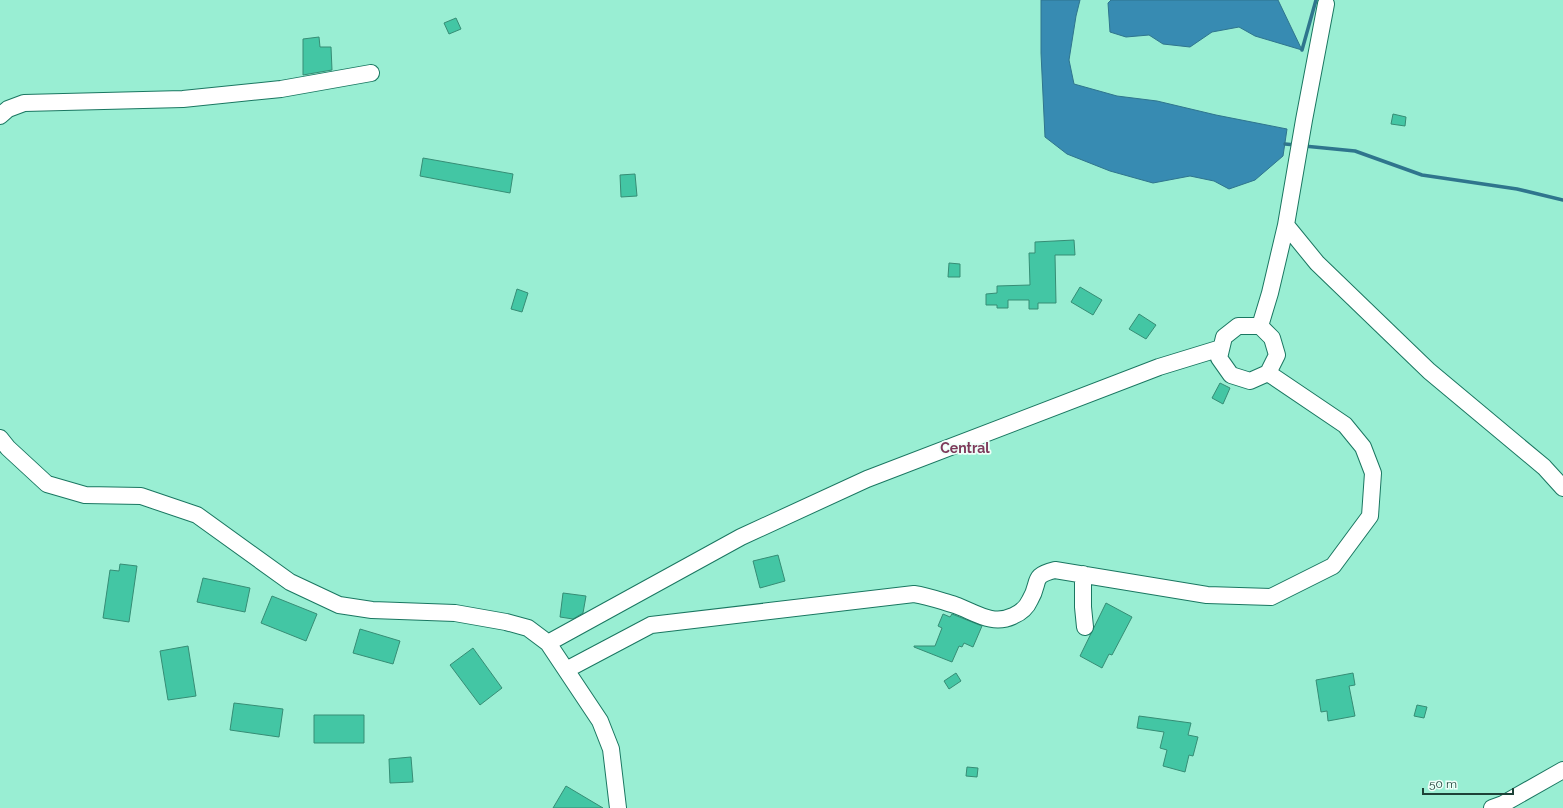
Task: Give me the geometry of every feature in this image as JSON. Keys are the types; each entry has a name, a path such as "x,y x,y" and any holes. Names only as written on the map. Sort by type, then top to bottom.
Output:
{"street":[{"path":"1260,326 1270,293 1286,225 1326,4"},
{"path":"0,116 8,109 24,103 183,99 281,89 371,73"},
{"path":"1286,225 1317,263 1429,371 1544,467 1563,488"},
{"path":"1238,326 1260,326 1272,338 1277,355 1268,372 1250,381 1231,375 1219,358 1224,337 1238,326"},
{"path":"548,643 741,537 867,479 1159,367 1221,348"},
{"path":"566,670 651,625 914,594 930,597 992,620 1006,620 1018,614 1030,600 1038,579 1043,573 1056,570 1208,595 1271,597 1333,566 1370,516 1373,473 1363,447 1344,425 1268,372"},
{"path":"0,438 8,448 47,484 85,495 141,496 196,515 290,582 339,605 372,610 455,613 528,628 548,643 600,721 611,749 618,808"},
{"path":"1083,574 1083,607 1085,627"},
{"path":"1492,808 1504,804 1563,770"}],"water":[{"path":"1041,0 1080,0 1069,60 1074,84 1117,96 1157,101 1216,115 1287,129 1283,156 1255,180 1229,189 1214,181 1190,176 1153,183 1110,171 1067,154 1045,137 1041,53"},
{"path":"1111,0 1278,0 1302,50 1255,36 1239,27 1212,32 1190,47 1163,44 1149,35 1126,37 1110,32 1108,3"}],"building":[{"path":"456,18 461,29 449,34 444,23"},
{"path":"319,37 320,47 331,47 332,70 303,75 303,39"},
{"path":"1393,114 1406,117 1405,126 1391,124"},
{"path":"423,158 513,174 510,193 420,176"},
{"path":"635,174 637,196 621,197 620,175"},
{"path":"1074,240 1075,255 1055,255 1056,303 1038,303 1038,309 1029,309 1029,300 1008,300 1008,308 997,308 997,305 986,305 986,294 997,293 997,286 1030,285 1029,253 1035,253 1035,242"},
{"path":"949,263 960,264 960,277 948,277"},
{"path":"1080,287 1102,300 1093,315 1071,302"},
{"path":"517,289 528,293 522,312 511,309"},
{"path":"1139,314 1156,325 1146,339 1129,329"},
{"path":"1220,383 1230,388 1223,404 1212,398"},
{"path":"778,555 785,581 760,588 753,561"},
{"path":"120,564 137,566 129,622 103,618 110,570 119,571"},
{"path":"203,578 250,588 245,612 197,602"},
{"path":"563,593 586,596 583,613 573,619 560,617"},
{"path":"272,596 317,614 306,641 261,623"},
{"path":"1106,603 1132,617 1112,655 1109,654 1102,668 1080,656"},
{"path":"943,614 950,617 952,614 982,626 973,647 964,643 962,647 959,646 952,662 914,647 935,646 942,628 938,626"},
{"path":"360,629 400,641 393,664 353,653"},
{"path":"188,646 196,696 168,700 160,651"},
{"path":"473,648 502,688 480,705 450,665"},
{"path":"956,673 961,681 949,689 944,681"},
{"path":"1353,673 1355,685 1349,686 1355,716 1328,721 1327,711 1321,712 1316,680"},
{"path":"234,703 283,709 279,737 230,730"},
{"path":"1417,705 1427,707 1424,718 1414,716"},
{"path":"314,715 364,715 364,743 314,743"},
{"path":"1139,716 1191,723 1188,735 1198,737 1193,756 1189,755 1185,772 1163,766 1167,750 1160,748 1164,732 1137,728"},
{"path":"411,757 413,782 390,783 389,759"},
{"path":"967,767 978,768 977,777 966,776"},
{"path":"566,786 603,808 553,808"}],"waterway":[{"path":"1302,50 1316,0"},
{"path":"1285,144 1296,145"},
{"path":"1304,146 1355,151 1422,175 1517,189 1563,200"}],"district":[{"name":"Central","path":"965,448"}]}
